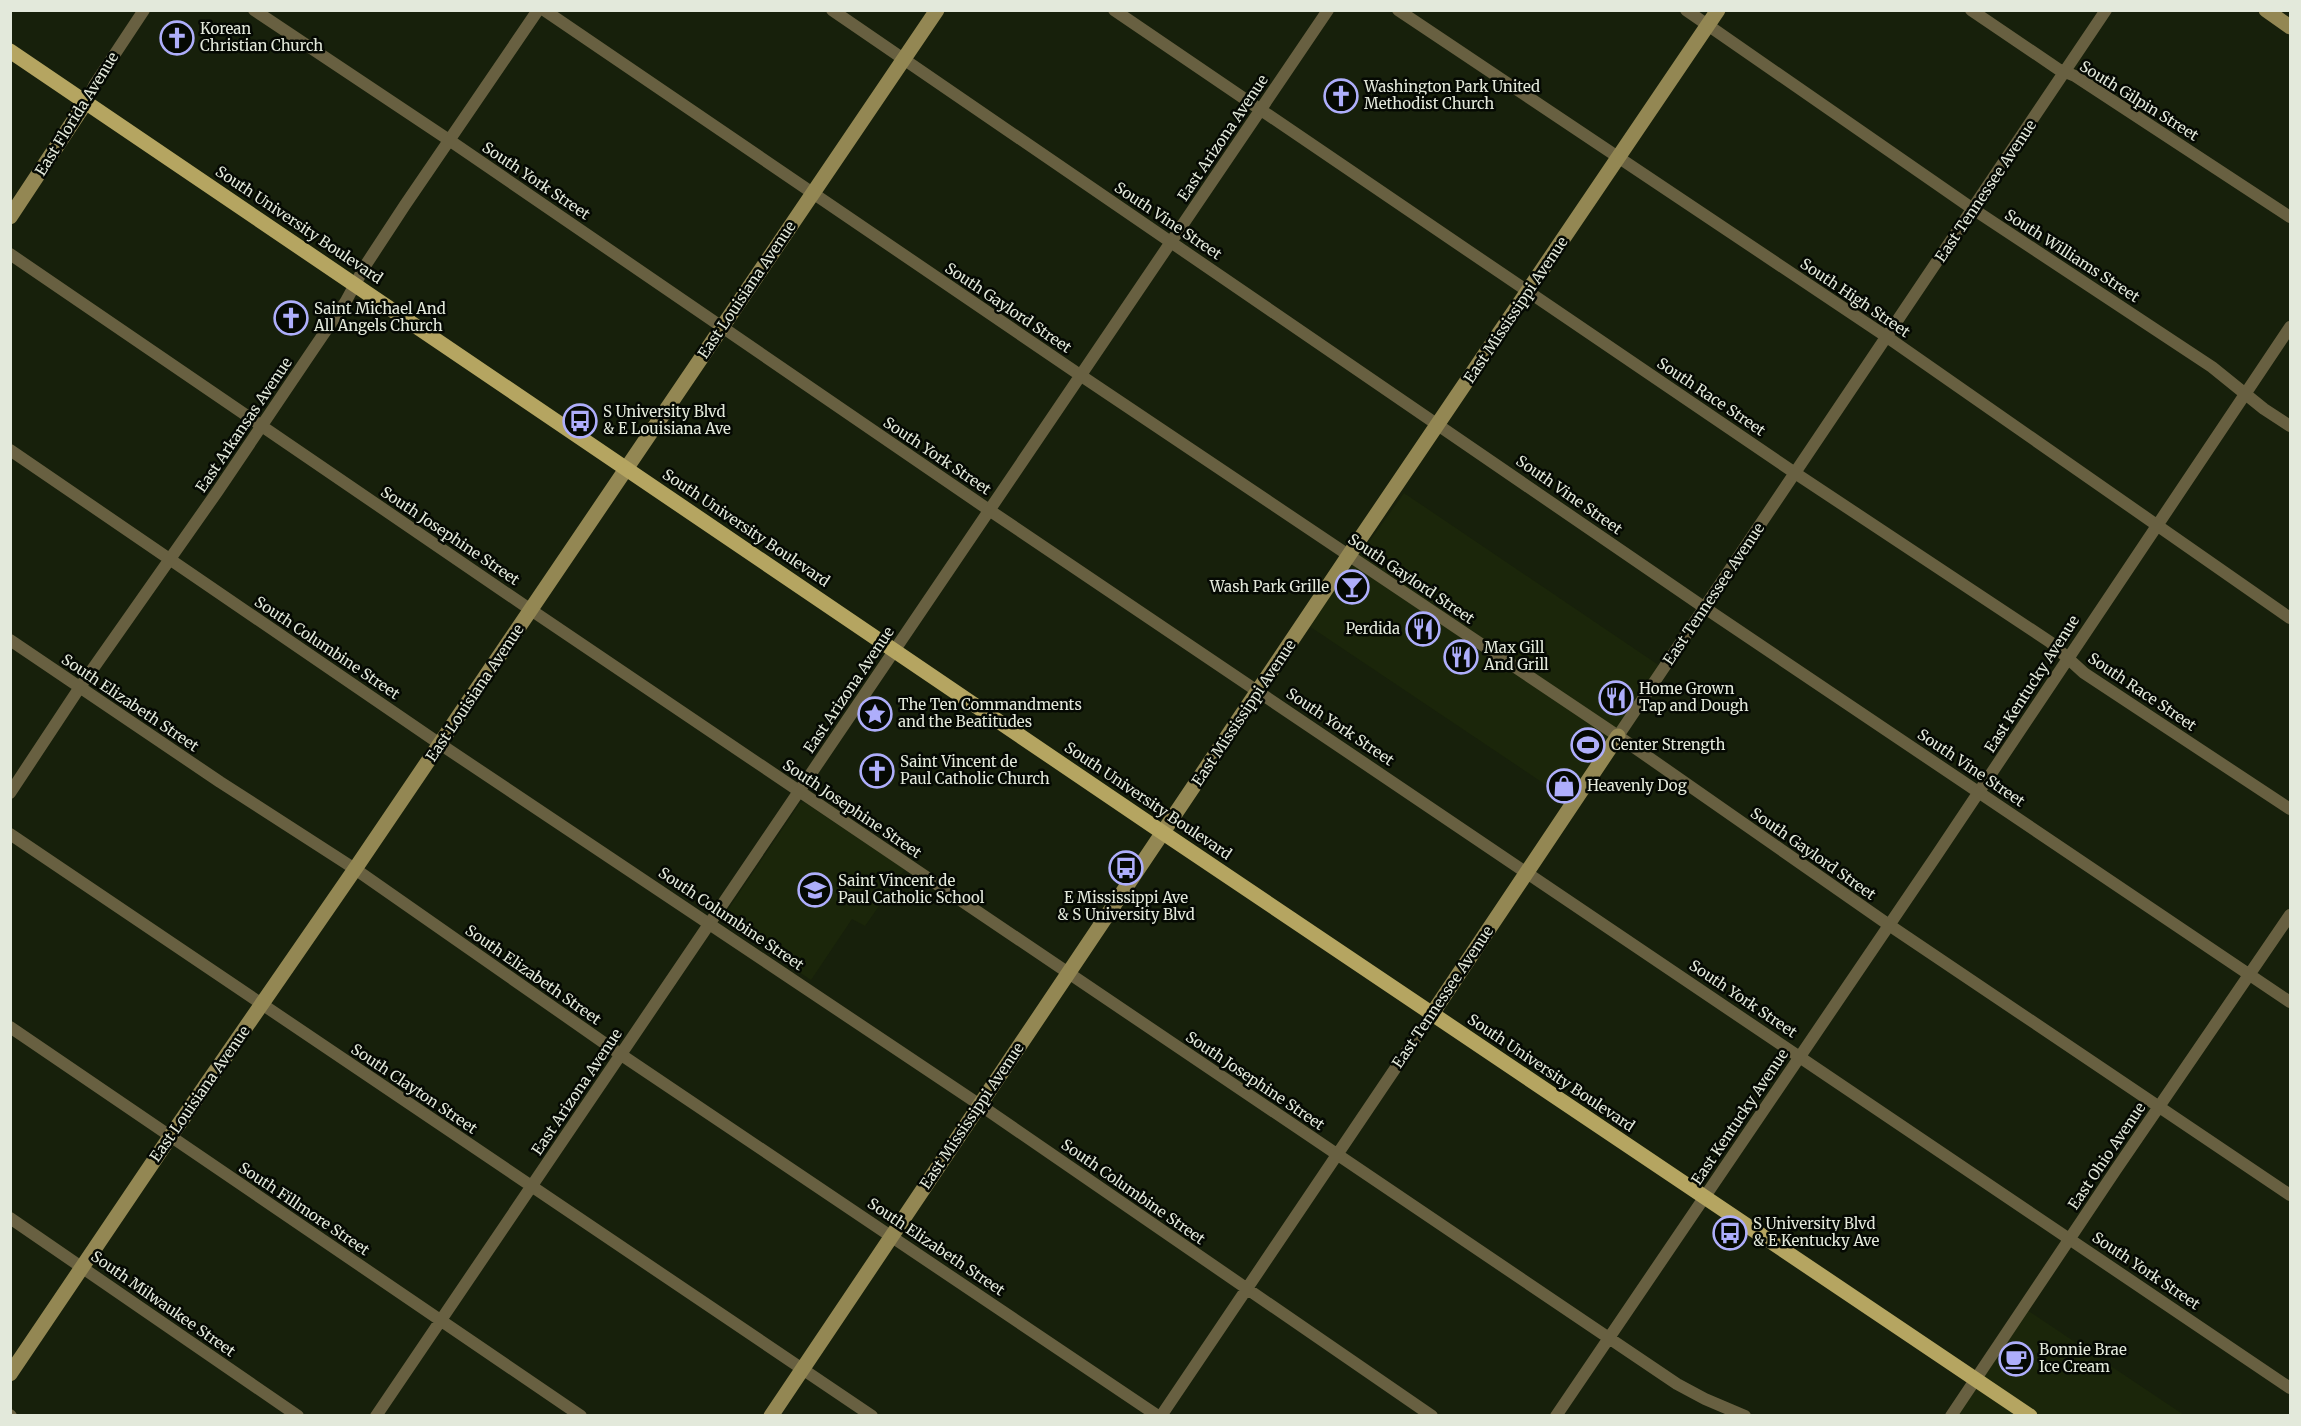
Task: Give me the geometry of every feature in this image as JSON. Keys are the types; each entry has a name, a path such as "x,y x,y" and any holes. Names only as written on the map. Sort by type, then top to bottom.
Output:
{"main road":[{"name":"South University Boulevard","path":"10,51 1163,833 2030,1416"}],"street":[{"name":"East Florida Avenue","path":"10,217 144,10"},
{"name":"South York Street","path":"254,10 449,140 989,510 1800,1055 2290,1388"},
{"name":"East Arkansas Avenue","path":"10,794 80,687 262,426 346,301 449,140 538,10"},
{"name":"South Gaylord Street","path":"544,10 812,194 1618,736 1889,925 2290,1196"},
{"name":"South Vine Street","path":"832,10 1705,608 2290,1002"},
{"name":"East Louisiana Avenue","path":"10,1374 170,1137 356,869 937,10"},
{"name":"South Race Street","path":"1114,10 1259,111 1795,473 2050,642 2084,673 2290,809"},
{"name":"East Arizona Avenue","path":"376,1416 1328,10"},
{"name":"South High Street","path":"1398,10 1887,337 2290,618"},
{"name":"South Williams Street","path":"1686,10 1973,209 2212,367 2246,392 2264,409 2290,426"},
{"name":"East Mississippi Avenue","path":"771,1416 1718,10"},
{"name":"South Gilpin Street","path":"1971,10 2290,217"},
{"name":"East Tennessee Avenue","path":"1159,1416 1528,872 2106,10"},
{"path":"2266,10 2290,27"},
{"name":"South Josephine Street","path":"10,254 531,610 1609,1338 1694,1394 1745,1416"},
{"name":"East Kentucky Avenue","path":"1556,1416 1979,792 2067,657 2290,327"},
{"name":"South Columbine Street","path":"10,450 440,744 980,1104 1432,1416"},
{"name":"South Elizabeth Street","path":"10,640 220,782 356,869 621,1054 1159,1416"},
{"name":"South Clayton Street","path":"10,834 531,1187 803,1367 872,1416"},
{"name":"East Ohio Avenue","path":"1951,1416 1974,1378 2290,915"},
{"name":"South Fillmore Street","path":"10,1027 581,1416"},
{"name":"South Milwaukee Street","path":"10,1218 298,1416"}],"shaded area":[{"path":"1404,493 1660,666 1570,801 1309,626"},
{"name":"Saint Vincent de Paul Catholic School","path":"804,802 905,869 865,926 852,919 811,980 725,923 723,917 800,803"},
{"path":"2027,1310 2184,1415 1957,1416"}],"place":[{"name":"Korean Christian Church","path":"177,38"},
{"name":"Washington Park United Methodist Church","path":"1341,96"},
{"name":"Saint Michael And All Angels Church","path":"291,318"},
{"name":"S University Blvd & E Louisiana Ave","path":"580,421"},
{"name":"Wash Park Grille","path":"1352,587"},
{"name":"Perdida","path":"1423,629"},
{"name":"Max Gill And Grill","path":"1461,657"},
{"name":"Home Grown Tap and Dough","path":"1616,698"},
{"name":"The Ten Commandments and the Beatitudes","path":"875,714"},
{"name":"Center Strength","path":"1588,745"},
{"name":"Saint Vincent de Paul Catholic Church","path":"877,771"},
{"name":"Heavenly Dog","path":"1564,786"},
{"name":"E Mississippi Ave & S University Blvd","path":"1126,868"},
{"name":"Saint Vincent de Paul Catholic School","path":"815,890"},
{"name":"S University Blvd & E Kentucky Ave","path":"1730,1233"},
{"name":"Bonnie Brae Ice Cream","path":"2016,1359"}]}
